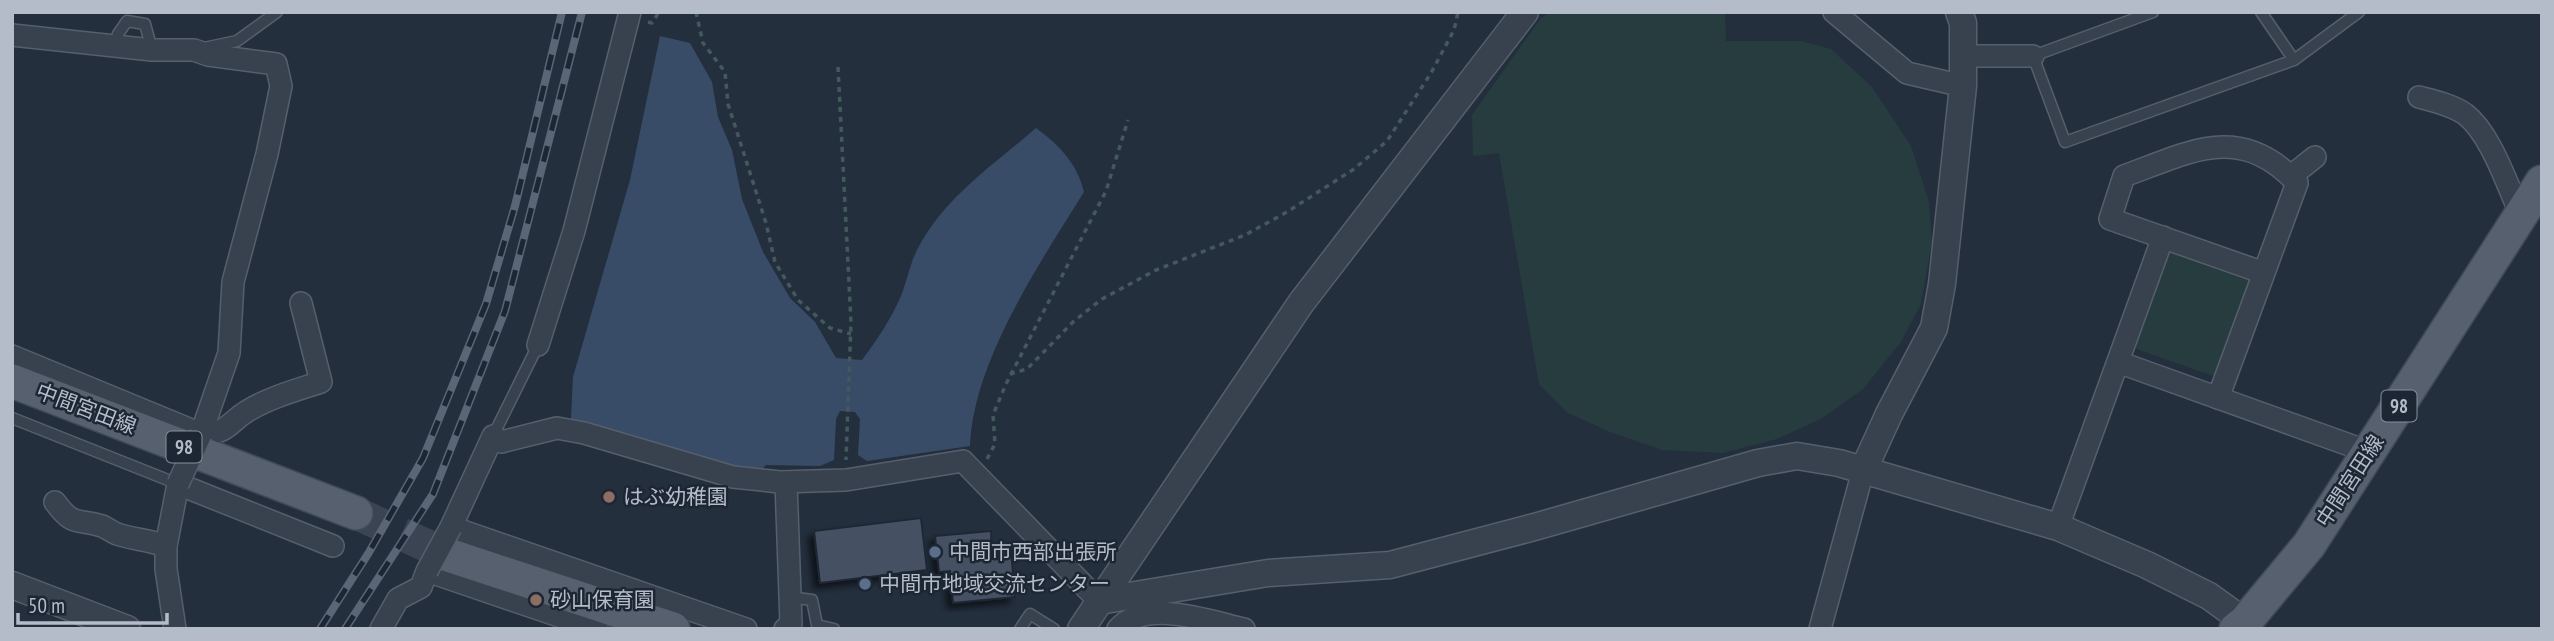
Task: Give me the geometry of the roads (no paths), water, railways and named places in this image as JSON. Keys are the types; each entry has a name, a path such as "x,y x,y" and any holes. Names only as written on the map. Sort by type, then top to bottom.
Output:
{"main road":[{"name":"中間宮田線","path":"2241,626 2309,545 2542,182"},
{"name":"中間宮田線","path":"12,381 356,513"},
{"path":"441,551 673,629"}],"street":[{"path":"538,345 573,231 630,12"},
{"path":"1080,629 1301,303 1525,12"},
{"path":"1833,12 1907,73 1963,86"},
{"path":"1820,629 1863,471 1934,328 1950,216 1963,86 1962,23 1959,12"},
{"path":"13,31 152,50 194,50 208,55 276,64 281,86 267,154 233,282 229,353 201,434 178,484 166,545 166,569 175,629"},
{"path":"1963,56 2033,56"},
{"path":"2418,97 2441,103 2465,114 2484,134 2521,215"},
{"path":"2218,398 2297,183 2280,164 2249,150 2221,146 2200,148 2124,176 2110,219 2264,272"},
{"path":"2291,176 2315,157"},
{"path":"2058,527 2163,237"},
{"path":"12,356 201,434 219,433 248,410 275,397 321,382 301,303"},
{"path":"2118,362 2369,452"},
{"path":"380,629 398,599 421,586 441,551 493,436 501,442 557,428 584,433 733,477 786,482 846,480 963,461 1099,601"},
{"path":"1099,601 1268,573 1390,565 1758,463 1797,456 1839,463 2058,527 2147,565 2209,596 2241,626"},
{"path":"785,629 791,624 786,482"},
{"path":"178,484 333,546"},
{"path":"55,502 64,515 80,523 102,526 118,534 166,545"},
{"path":"441,551 597,629"},
{"path":"441,551 746,629"},
{"path":"12,585 127,629"},
{"path":"1118,629 1127,618 1155,612 1182,615 1244,629"}],"lane":[{"path":"194,50 237,41 276,12"},
{"path":"2154,12 2033,56 2065,142 2294,60 2359,12"},
{"path":"2261,12 2294,60"},
{"path":"493,436 538,345"},
{"path":"12,418 178,484"},
{"path":"789,597 812,600 817,625 834,629"},
{"path":"1020,629 1030,614 1054,629"}],"water":[{"path":"660,36 690,43 712,82 718,117 732,150 742,199 763,252 790,298 815,322 836,358 862,360 893,313 915,255 928,231 971,183 1036,128 1066,155 1077,172 1084,192 1029,281 996,347 974,414 970,446 867,461 858,455 860,419 855,412 840,411 836,419 834,460 820,466 766,465 759,472 709,465 701,456 571,419 573,377 630,180"}],"tunnel":[{"path":"356,513 445,554"}],"railway":[{"path":"320,629 368,554 423,458 486,304 515,206 562,12"},
{"path":"345,629 433,494 505,311 582,12"}],"place":[{"name":"はぶ幼稚園","path":"609,497"},
{"name":"中間市西部出張所","path":"935,552"},
{"name":"中間市地域交流センター","path":"865,584"},
{"name":"砂山保育園","path":"536,600"}]}
